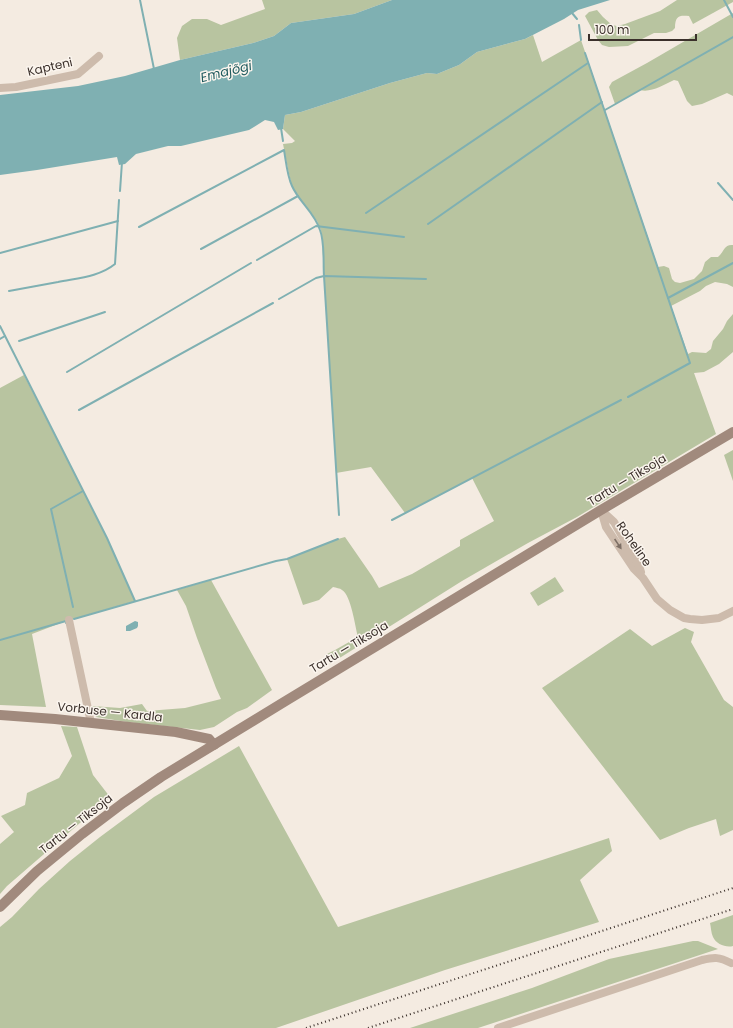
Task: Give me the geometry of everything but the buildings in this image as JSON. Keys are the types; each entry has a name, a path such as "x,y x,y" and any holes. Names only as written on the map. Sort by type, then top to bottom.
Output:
{"main road":[{"name":"Tartu — Tiksoja","path":"0,907 38,871 82,834 155,782 601,510 731,433"},
{"name":"Vorbuse — Kardla","path":"0,715 55,719 176,732 209,739 214,745"}],"street":[{"name":"Kapteni","path":"0,88 16,87 78,74 99,56"},
{"name":"Roheline","path":"601,510 614,522 639,566 643,578 659,602 670,610 690,620 710,620 733,612"},
{"path":"70,620 91,723"},
{"path":"498,1028 702,960 715,957 731,963"}],"green space":[{"path":"262,0 392,0 354,14 291,23 274,36 253,43 180,60 177,38 182,26 192,19 207,19 221,25 265,9"},
{"path":"677,0 733,0 733,2 693,24 689,16 680,16 678,17 675,28 672,31 666,33 654,33 628,46 609,47 602,45 585,16 589,12 597,10 612,25 617,26 660,11"},
{"path":"733,13 733,96 727,93 702,104 692,106 687,101 678,81 674,80 653,89 644,91 640,90 615,104 609,87 612,82"},
{"path":"533,35 542,62 581,40 658,267 664,266 669,268 672,279 675,282 680,283 694,279 702,271 705,262 711,257 718,257 726,247 733,245 733,287 727,284 715,282 671,306 688,354 692,352 706,353 711,349 713,341 733,314 733,352 719,364 704,372 694,373 716,434 577,517 462,581 330,664 325,655 358,637 348,598 341,589 333,587 319,600 303,605 287,559 345,537 379,588 412,574 460,546 460,540 494,521 472,478 405,513 371,467 336,473 321,230 317,221 292,186 283,144 292,143 295,141 283,129 285,115 301,112 390,83 427,73 437,74 459,65 477,52 525,39"},
{"path":"24,375 107,538 135,601 66,621 32,634 46,707 0,705 0,388"},
{"path":"733,450 733,481 724,455"},
{"path":"555,577 564,591 538,606 530,593"},
{"path":"211,580 272,690 247,708 237,712 214,727 200,730 96,717 92,706 120,708 142,704 147,711 185,708 221,699 186,606 177,590"},
{"path":"685,628 694,632 691,642 724,700 733,707 733,830 720,836 716,819 660,840 542,688 630,629 652,646"},
{"path":"61,726 77,727 93,775 110,797 7,886 0,894 0,844 14,832 1,816 25,805 27,793 59,778 72,756"},
{"path":"239,746 338,927 609,838 612,851 580,880 599,922 445,970 276,1028 0,1028 0,927 70,861 100,837 154,797"},
{"path":"733,915 733,946 724,946 714,939 710,923"},
{"path":"698,941 718,949 478,1028 410,1028 532,988 609,959"}],"water":[{"name":"Emajõgi","path":"392,0 610,0 578,10 525,39 477,52 459,65 437,74 427,73 390,83 301,112 285,115 283,129 278,130 274,122 265,120 249,130 181,146 168,146 136,154 125,164 119,165 117,157 0,175 0,95 78,86 125,76 180,60 253,43 274,36 291,23 354,14"},
{"path":"135,621 138,622 137,628 126,631 126,626"}],"waterway":[{"path":"140,0 154,69"},
{"path":"724,0 733,17"},
{"path":"571,11 577,19"},
{"path":"579,25 581,40"},
{"path":"605,110 733,37"},
{"path":"585,53 690,363 628,397"},
{"path":"366,213 588,63"},
{"path":"428,224 602,102"},
{"path":"281,128 283,141"},
{"path":"139,227 284,150 290,182 295,192 318,224 323,241 339,515"},
{"path":"120,191 122,162"},
{"path":"718,183 733,200"},
{"path":"201,249 298,196"},
{"path":"9,291 88,276 102,272 115,264 119,200"},
{"path":"0,253 118,221"},
{"path":"257,260 316,226 404,237"},
{"path":"67,372 251,263"},
{"path":"668,298 733,263"},
{"path":"279,299 316,278 324,276 426,279"},
{"path":"79,410 273,303"},
{"path":"19,341 105,312"},
{"path":"0,326 107,538 135,601"},
{"path":"0,339 5,336"},
{"path":"392,520 621,400"},
{"path":"73,607 51,509 83,491"},
{"path":"74,619 287,559 338,539"},
{"path":"0,640 66,621 66,623"}],"railway":[{"path":"306,1028 733,888"},
{"path":"368,1028 733,909"}]}
